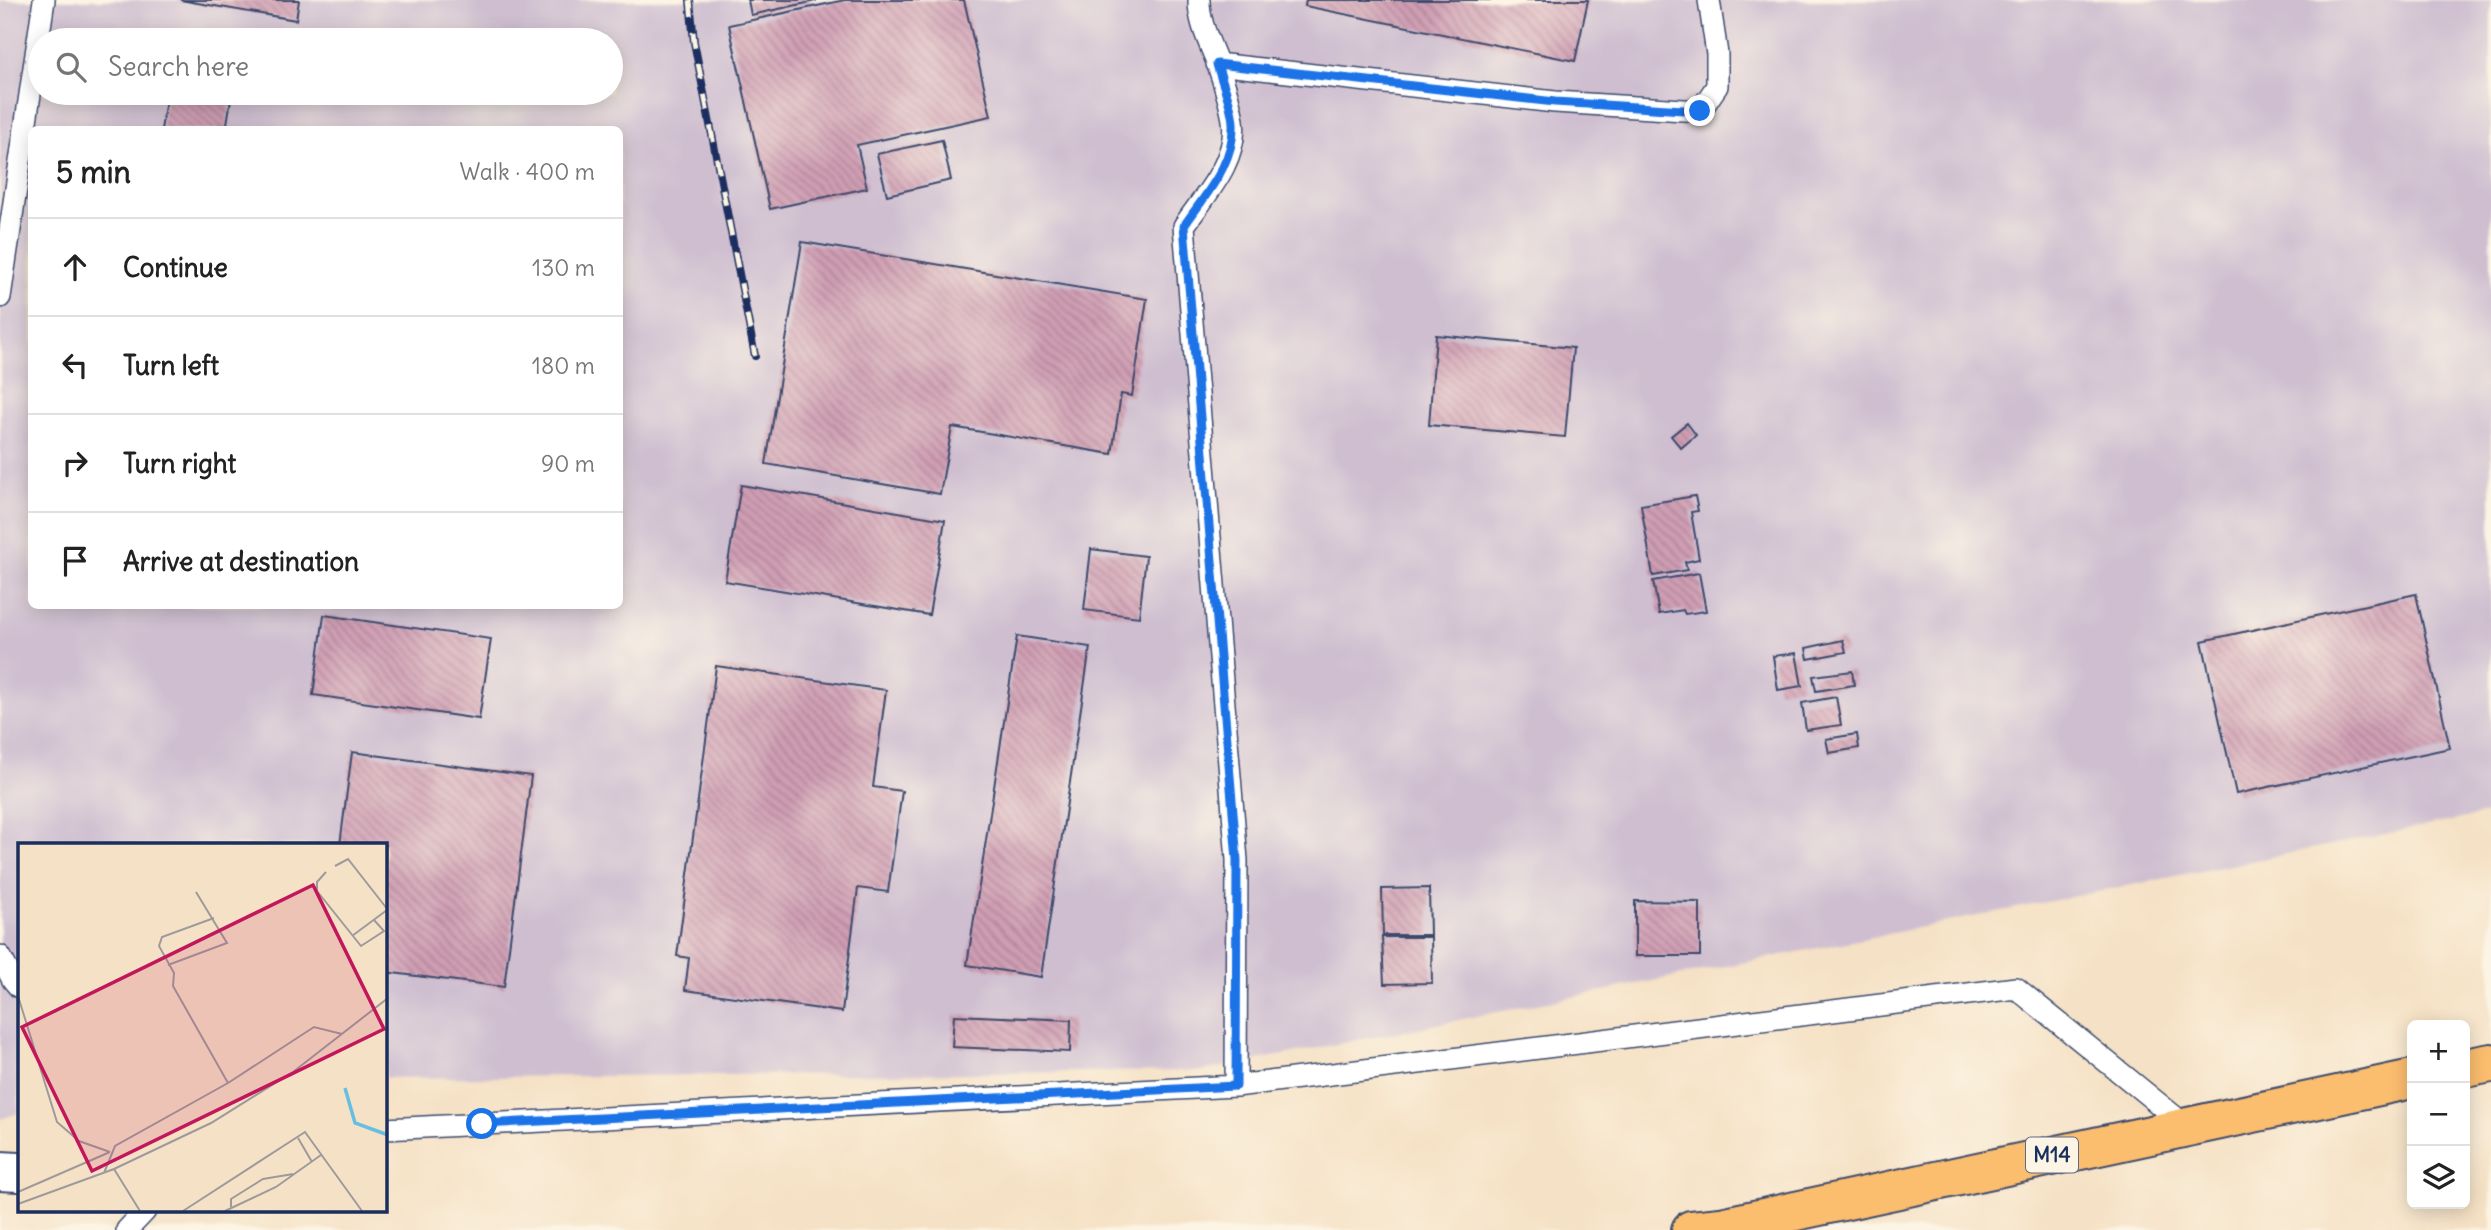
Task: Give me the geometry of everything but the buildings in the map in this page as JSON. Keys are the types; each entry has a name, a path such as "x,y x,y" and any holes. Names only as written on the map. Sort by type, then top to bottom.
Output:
{"highway":[{"path":"2470,1067 2491,1063"},
{"name":"M14","path":"1692,1230 1747,1221 2407,1080"}],"street":[{"path":"0,1171 18,1172"}],"lane":[{"path":"40,28 44,0"},
{"path":"1199,0 1199,16 1217,64 1233,121 1232,145 1221,171 1184,226 1237,860 1236,1086"},
{"path":"1217,64 1555,102 1700,111 1717,86 1717,54 1709,0"},
{"path":"0,298 28,105"},
{"path":"0,956 18,986"},
{"path":"387,1129 1236,1086 2016,988 2186,1126"},
{"path":"127,1230 144,1212"}],"shaded area":[{"path":"0,0 2491,0 2491,813 1203,1071 387,1078 387,843 18,843 18,1113 0,1119"}],"railway":[{"path":"690,0 694,42 755,356"}],"route":[{"path":"482,1124 1236,1086 1237,860 1184,226 1221,171 1232,145 1233,121 1217,64 1555,102 1700,111"}]}
